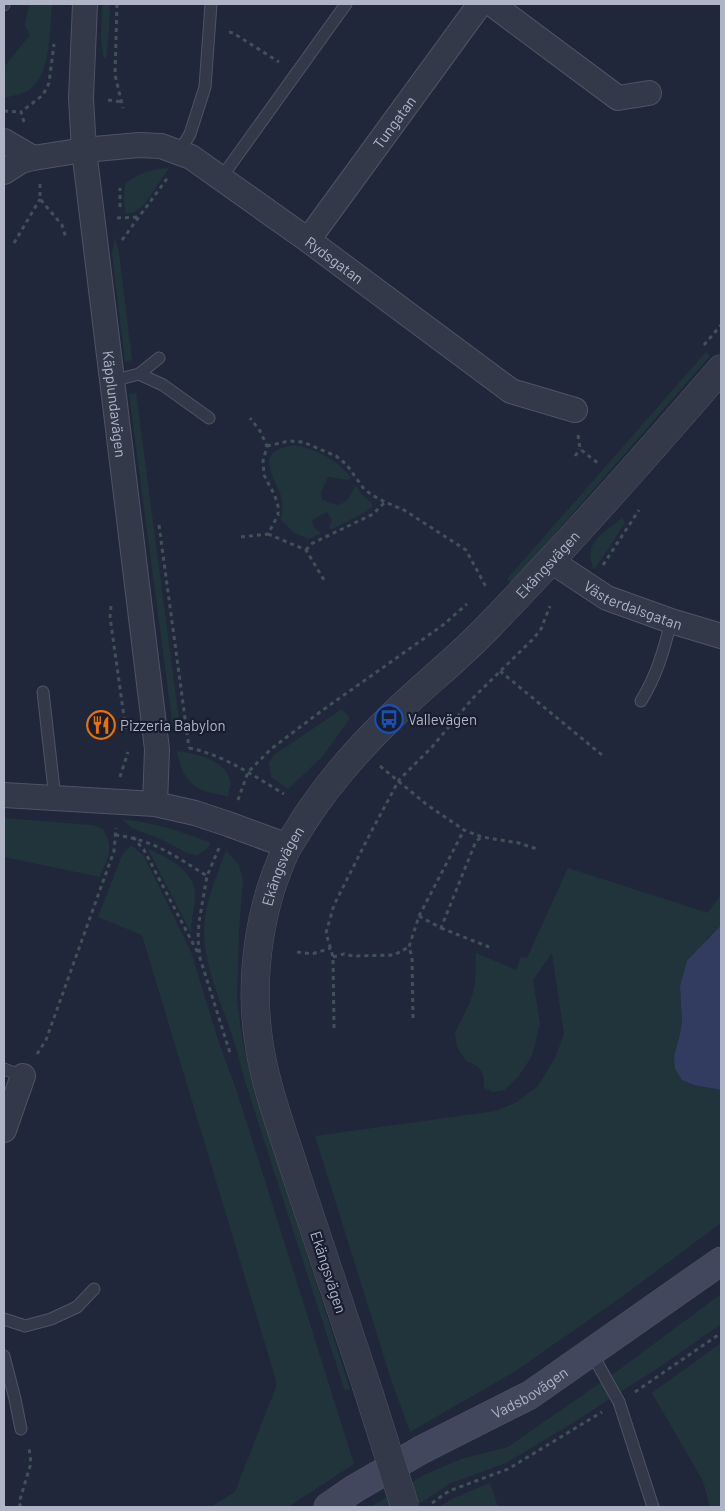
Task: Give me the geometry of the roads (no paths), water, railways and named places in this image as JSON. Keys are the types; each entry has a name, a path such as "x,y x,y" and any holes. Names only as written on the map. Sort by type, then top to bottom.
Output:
{"main road":[{"name":"Vadsbovägen","path":"328,1507 354,1489 421,1450 530,1395 721,1261"}],"street":[{"name":"Käpplundavägen","path":"84,4 81,98 84,150 157,749 155,804"},
{"path":"480,5 618,98 649,93"},
{"name":"Tungatan","path":"308,240 480,5"},
{"path":"4,141 33,158"},
{"name":"Rydsgatan","path":"4,172 21,161 33,158 84,150 139,145 161,146 175,163 192,157 308,240 511,391 575,410"},
{"name":"Ekängsvägen","path":"405,1507 279,1122 259,1043 255,986 260,937 268,900 276,874 288,846 330,784 388,719 477,639 551,561 721,369"},
{"name":"Västerdalsgatan","path":"551,561 607,598 671,621 721,636"},
{"path":"4,795 155,804 220,821 288,846"},
{"path":"4,1130 14,1073"}],"lane":[{"path":"175,163 190,134 205,87 210,4"},
{"path":"221,178 346,4"},
{"path":"112,381 139,374 159,358"},
{"path":"139,374 163,385 210,418"},
{"path":"641,701 652,683 671,621"},
{"path":"43,692 56,798"},
{"path":"4,1318 25,1326 51,1319 77,1307 94,1289"},
{"path":"591,1352 619,1402 653,1507"},
{"path":"4,1356 16,1399 20,1429"}],"water":[{"path":"721,925 721,1090 694,1085 682,1080 675,1069 674,1056 682,1021 680,986 687,961"}],"place":[{"name":"Vallevägen","path":"389,719"},
{"name":"Pizzeria Babylon","path":"101,725"}]}
